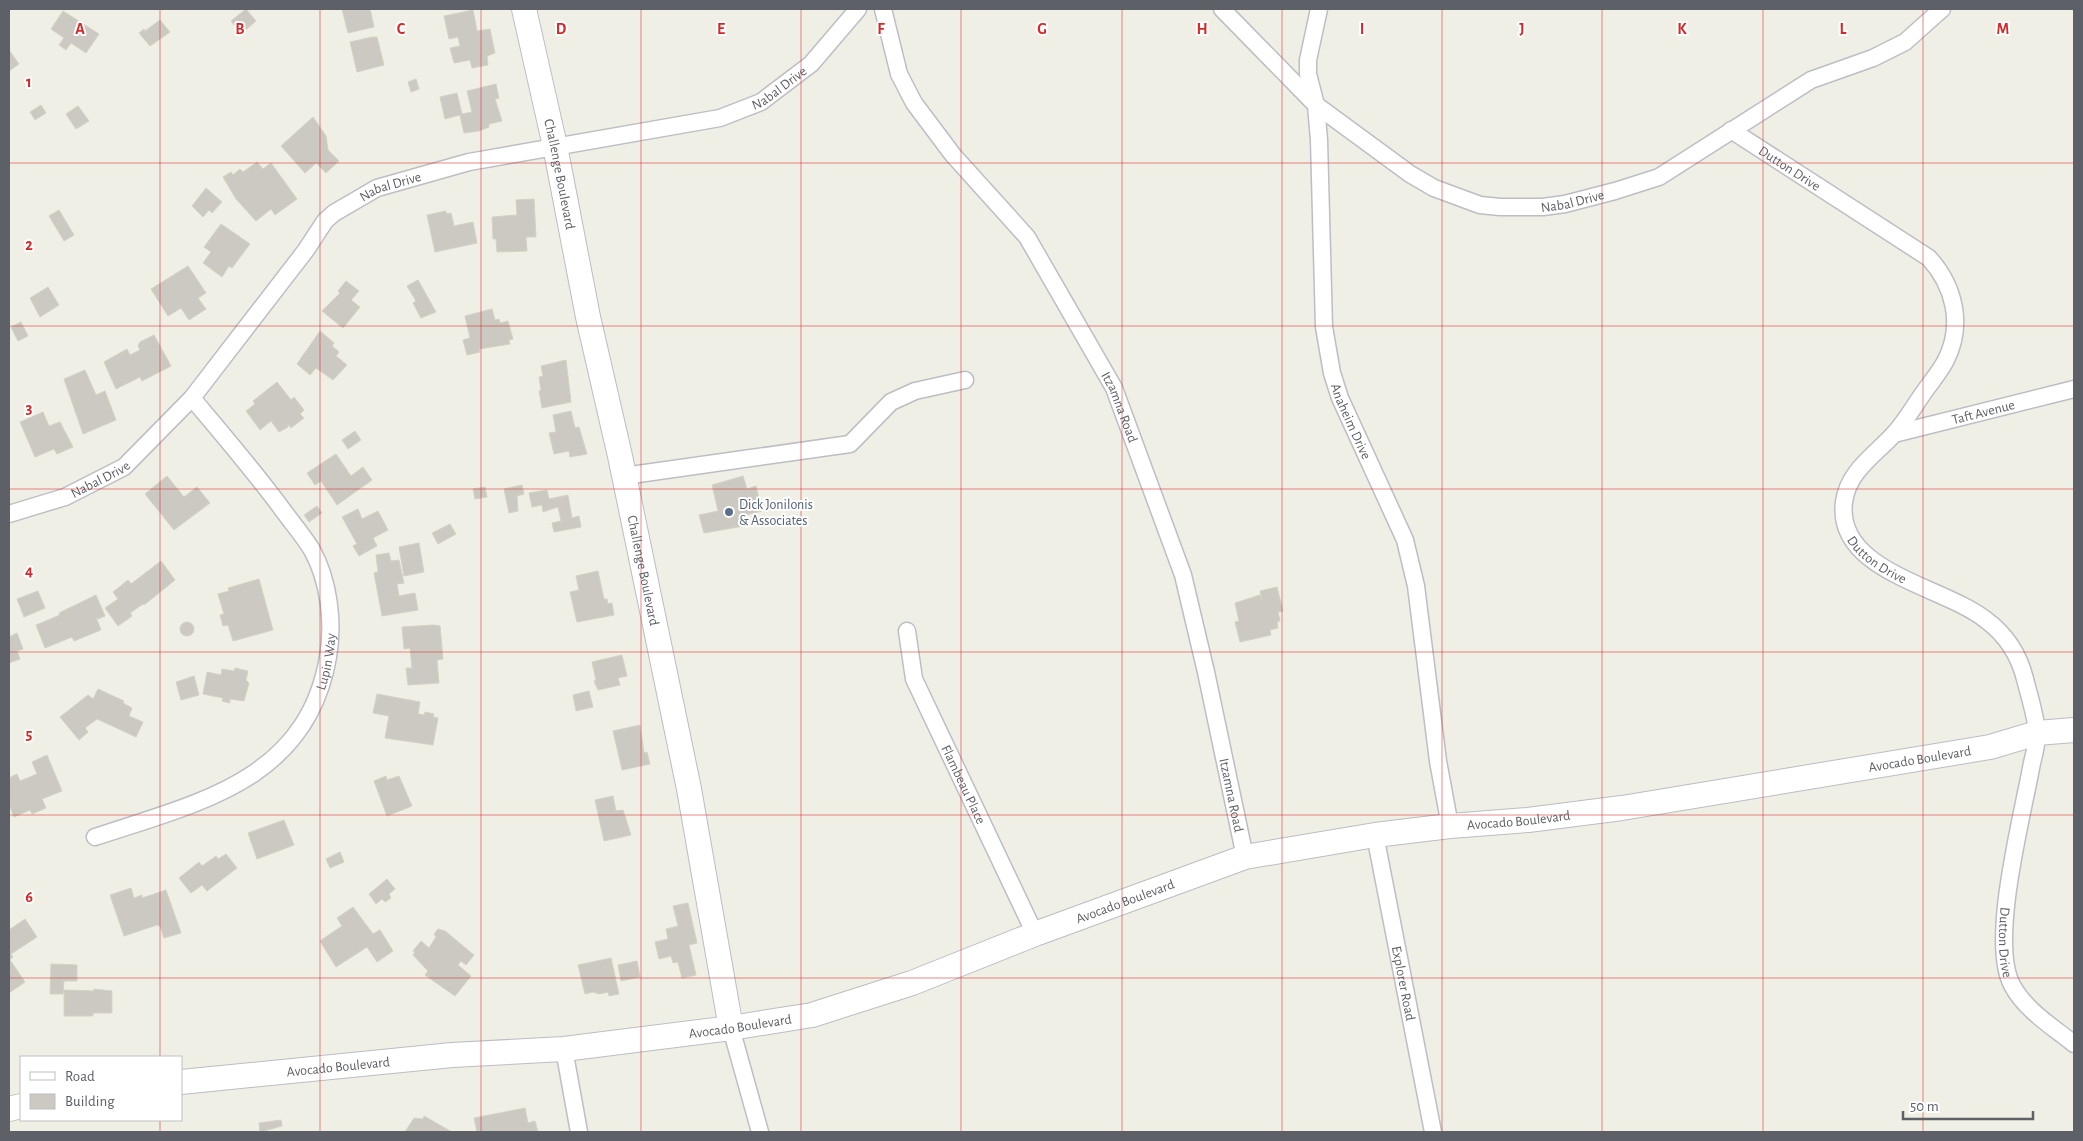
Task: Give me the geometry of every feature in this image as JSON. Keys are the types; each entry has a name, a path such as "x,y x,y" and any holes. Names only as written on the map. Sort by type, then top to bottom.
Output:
{"main road":[{"name":"Challenge Boulevard","path":"524,9 555,146 588,317 624,476 689,789 731,1028"},
{"name":"Avocado Boulevard","path":"182,1082 452,1055 564,1049 731,1028 812,1015 912,983 1035,934 1245,857 1375,834 1528,820 1622,808 1990,747 2037,733 2074,730"}],"street":[{"name":"Nabal Drive","path":"9,514 65,497 124,467 192,398 306,250 325,221 334,213 377,188 469,162 720,118 761,102 811,64 858,9"},
{"name":"Itzamna Road","path":"883,9 899,74 914,103 953,155 1027,237 1114,388 1183,575 1206,672 1245,857"},
{"name":"Nabal Drive","path":"1222,9 1316,105 1410,174 1434,188 1480,205 1500,207 1543,207 1565,204 1624,188 1659,176 1812,80 1873,58 1905,42 1942,9"},
{"name":"Anaheim Drive","path":"1319,9 1308,60 1308,74 1316,105 1324,328 1332,373 1340,398 1405,540 1417,594 1438,761 1450,826"},
{"name":"Dutton Drive","path":"1731,130 1929,258 1946,281 1955,309 1955,324 1951,348 1940,370 1894,434 1874,452 1851,481 1846,491 1844,514 1849,535 1854,545 1870,560 1973,611 1995,627 2013,650 2020,665 2037,733 2005,906 2004,952 2010,982 2017,994 2030,1008 2074,1044"},
{"path":"624,476 850,444 891,402 915,391 964,380"},
{"name":"Taft Avenue","path":"1894,434 2074,390"},
{"name":"Lupin Way","path":"95,837 188,806 246,780 263,768 292,740 304,723 321,687 326,667 330,647 329,607 322,574 311,549 262,482 192,398"},
{"name":"Flambeau Place","path":"907,631 914,679 1035,934"},
{"name":"Explorer Road","path":"1375,834 1433,1132"},
{"name":"Challenge Boulevard","path":"731,1028 760,1132"},
{"path":"564,1049 579,1132"}],"building":[{"path":"246,9 256,21 241,34 231,21"},
{"path":"342,9 370,9 374,27 348,33"},
{"path":"473,10 477,31 490,29 495,53 487,56 488,65 472,68 470,60 454,63 450,48 460,46 458,37 449,39 444,16"},
{"path":"63,11 99,34 86,53 71,43 66,50 59,45 64,38 51,29"},
{"path":"160,20 170,32 150,46 139,33"},
{"path":"377,37 384,65 357,72 350,42"},
{"path":"9,50 19,64 9,71"},
{"path":"416,79 419,89 411,92 408,82"},
{"path":"496,84 499,98 495,99 502,121 489,124 489,127 479,131 464,133 460,115 445,119 440,97 457,93 462,114 472,112 467,91"},
{"path":"41,105 46,113 35,120 30,112"},
{"path":"78,106 89,121 76,129 66,114"},
{"path":"313,117 326,136 328,150 339,161 326,173 316,163 305,173 281,146"},
{"path":"257,162 263,169 271,163 297,199 275,215 271,209 256,221 236,199 223,177 231,172 233,175 240,169 243,172"},
{"path":"206,188 222,202 212,213 209,210 203,217 192,206"},
{"path":"534,199 536,237 526,237 527,251 497,252 496,239 493,239 492,217 517,215 516,200"},
{"path":"59,210 74,235 64,241 49,216"},
{"path":"446,211 446,214 451,213 454,226 473,222 477,243 435,252 427,215"},
{"path":"221,224 250,244 232,268 229,266 222,277 203,263 211,252 204,247"},
{"path":"188,266 206,293 198,298 206,309 189,320 181,308 168,316 151,289"},
{"path":"418,280 436,312 421,318 413,303 416,301 407,286"},
{"path":"346,281 359,291 351,300 360,307 343,328 322,311 340,293 338,291"},
{"path":"48,287 59,305 40,317 30,298"},
{"path":"492,309 495,320 499,319 500,323 508,321 513,339 509,340 510,344 479,349 480,352 467,355 463,340 470,338 465,316"},
{"path":"21,322 28,336 18,341 11,327"},
{"path":"320,331 334,343 332,346 339,352 336,356 347,365 333,380 316,368 310,375 297,364"},
{"path":"154,335 171,366 142,381 140,377 116,389 104,362 127,349 130,355 140,350 138,346 140,342"},
{"path":"566,360 571,402 542,408 539,391 541,390 539,377 543,376 541,366"},
{"path":"85,370 96,395 105,391 116,420 83,434 64,379"},
{"path":"277,382 291,400 294,397 304,410 300,414 304,418 291,428 288,424 288,427 279,432 271,421 260,430 246,411 255,404 253,401"},
{"path":"571,411 575,428 579,427 587,454 570,457 569,451 554,454 549,433 556,432 553,415"},
{"path":"43,412 49,426 60,422 73,447 57,454 54,449 35,457 20,422"},
{"path":"355,431 361,440 348,449 342,440"},
{"path":"336,454 351,476 363,467 372,480 337,505 321,481 315,485 307,473"},
{"path":"167,476 184,497 197,487 210,503 174,530 145,494"},
{"path":"743,476 747,489 756,486 762,511 742,516 744,526 704,533 699,515 718,511 712,485"},
{"path":"522,485 524,494 517,496 518,511 509,513 504,489"},
{"path":"485,487 487,497 475,499 473,489"},
{"path":"547,490 549,499 568,495 572,518 579,516 581,527 554,532 552,523 561,521 558,507 543,512 542,505 532,507 529,493"},
{"path":"317,506 322,513 309,522 304,515"},
{"path":"358,509 362,519 378,511 388,530 373,538 377,546 359,556 353,546 357,544 342,517"},
{"path":"450,524 456,534 438,544 432,533"},
{"path":"419,543 424,572 404,576 399,547"},
{"path":"389,553 391,561 399,560 404,583 397,584 399,596 415,593 418,610 382,616 374,573 378,572 376,555"},
{"path":"161,561 175,580 144,605 130,613 132,616 118,626 105,608 118,599 113,592 128,580 131,584"},
{"path":"598,571 604,599 607,599 608,604 612,603 614,615 577,622 570,592 579,590 576,576"},
{"path":"259,579 273,630 233,641 228,625 223,626 220,615 224,614 218,594 229,591 228,588"},
{"path":"1277,587 1283,611 1278,612 1280,621 1277,622 1278,628 1270,630 1271,635 1240,642 1235,622 1239,621 1235,603 1260,595 1262,601 1260,591"},
{"path":"38,591 45,608 24,617 17,599"},
{"path":"96,595 105,616 98,619 96,617 101,630 74,641 72,637 45,648 36,625 60,615 59,613"},
{"path":"187,622 192,624 194,629 192,634 187,636 182,634 180,629 182,624"},
{"path":"440,626 443,659 437,660 439,683 408,685 406,668 412,668 410,648 404,649 402,627"},
{"path":"17,633 23,649 17,651 20,659 9,663 9,637"},
{"path":"622,655 627,676 618,678 620,685 598,690 594,681 596,680 592,662"},
{"path":"235,668 248,671 246,680 249,683 244,701 230,699 230,703 222,701 223,698 203,694 207,672 221,675 222,669 234,671"},
{"path":"194,676 199,695 181,700 176,682"},
{"path":"98,689 124,701 123,703 132,708 129,716 143,722 136,737 97,719 85,728 88,732 79,740 60,717 88,695 93,699"},
{"path":"589,691 593,707 576,711 573,695"},
{"path":"377,694 420,702 418,714 424,715 425,712 434,714 433,717 438,718 433,745 385,738 389,716 373,713"},
{"path":"640,725 644,753 647,752 650,764 622,770 613,731"},
{"path":"47,755 62,791 42,799 46,808 32,814 30,810 14,817 9,804 9,778 17,774 20,781 37,774 32,762"},
{"path":"386,776 387,780 399,776 412,806 387,816 374,781"},
{"path":"613,796 616,811 623,810 631,835 604,841 595,800"},
{"path":"284,820 294,845 257,859 248,833"},
{"path":"340,852 344,862 330,868 326,859"},
{"path":"226,854 237,868 207,891 202,885 191,893 179,878 199,862 202,866 216,856 218,859"},
{"path":"387,879 395,889 389,894 391,898 385,902 382,899 376,904 369,894"},
{"path":"131,888 134,898 142,895 142,898 166,890 181,933 164,938 160,926 157,925 124,936 110,895"},
{"path":"688,903 697,943 689,945 696,975 682,978 678,962 673,963 671,956 659,959 655,942 668,939 666,929 678,926 673,906"},
{"path":"353,907 373,934 380,930 393,951 377,962 367,947 336,967 320,941 342,926 337,918"},
{"path":"25,919 37,937 11,954 13,957 10,960 25,982 9,993 9,930"},
{"path":"438,929 445,931 474,955 466,965 461,961 458,965 471,976 455,996 425,975 428,971 413,955 415,952 413,951 421,941 429,948 436,937 434,934"},
{"path":"611,958 619,994 609,996 608,992 599,994 593,992 585,994 578,965"},
{"path":"637,961 640,977 621,981 618,965"},
{"path":"51,964 77,965 77,981 64,981 63,994 50,994"},
{"path":"94,989 112,991 112,1013 93,1013 93,1016 64,1016 64,990 94,991"},
{"path":"525,1108 528,1123 535,1121 538,1132 477,1132 474,1118"},
{"path":"424,1116 452,1132 405,1132 414,1118 423,1119"},
{"path":"281,1120 282,1126 260,1132 259,1123"}],"place":[{"name":"Dick Jonilonis & Associates","path":"729,512"}]}
